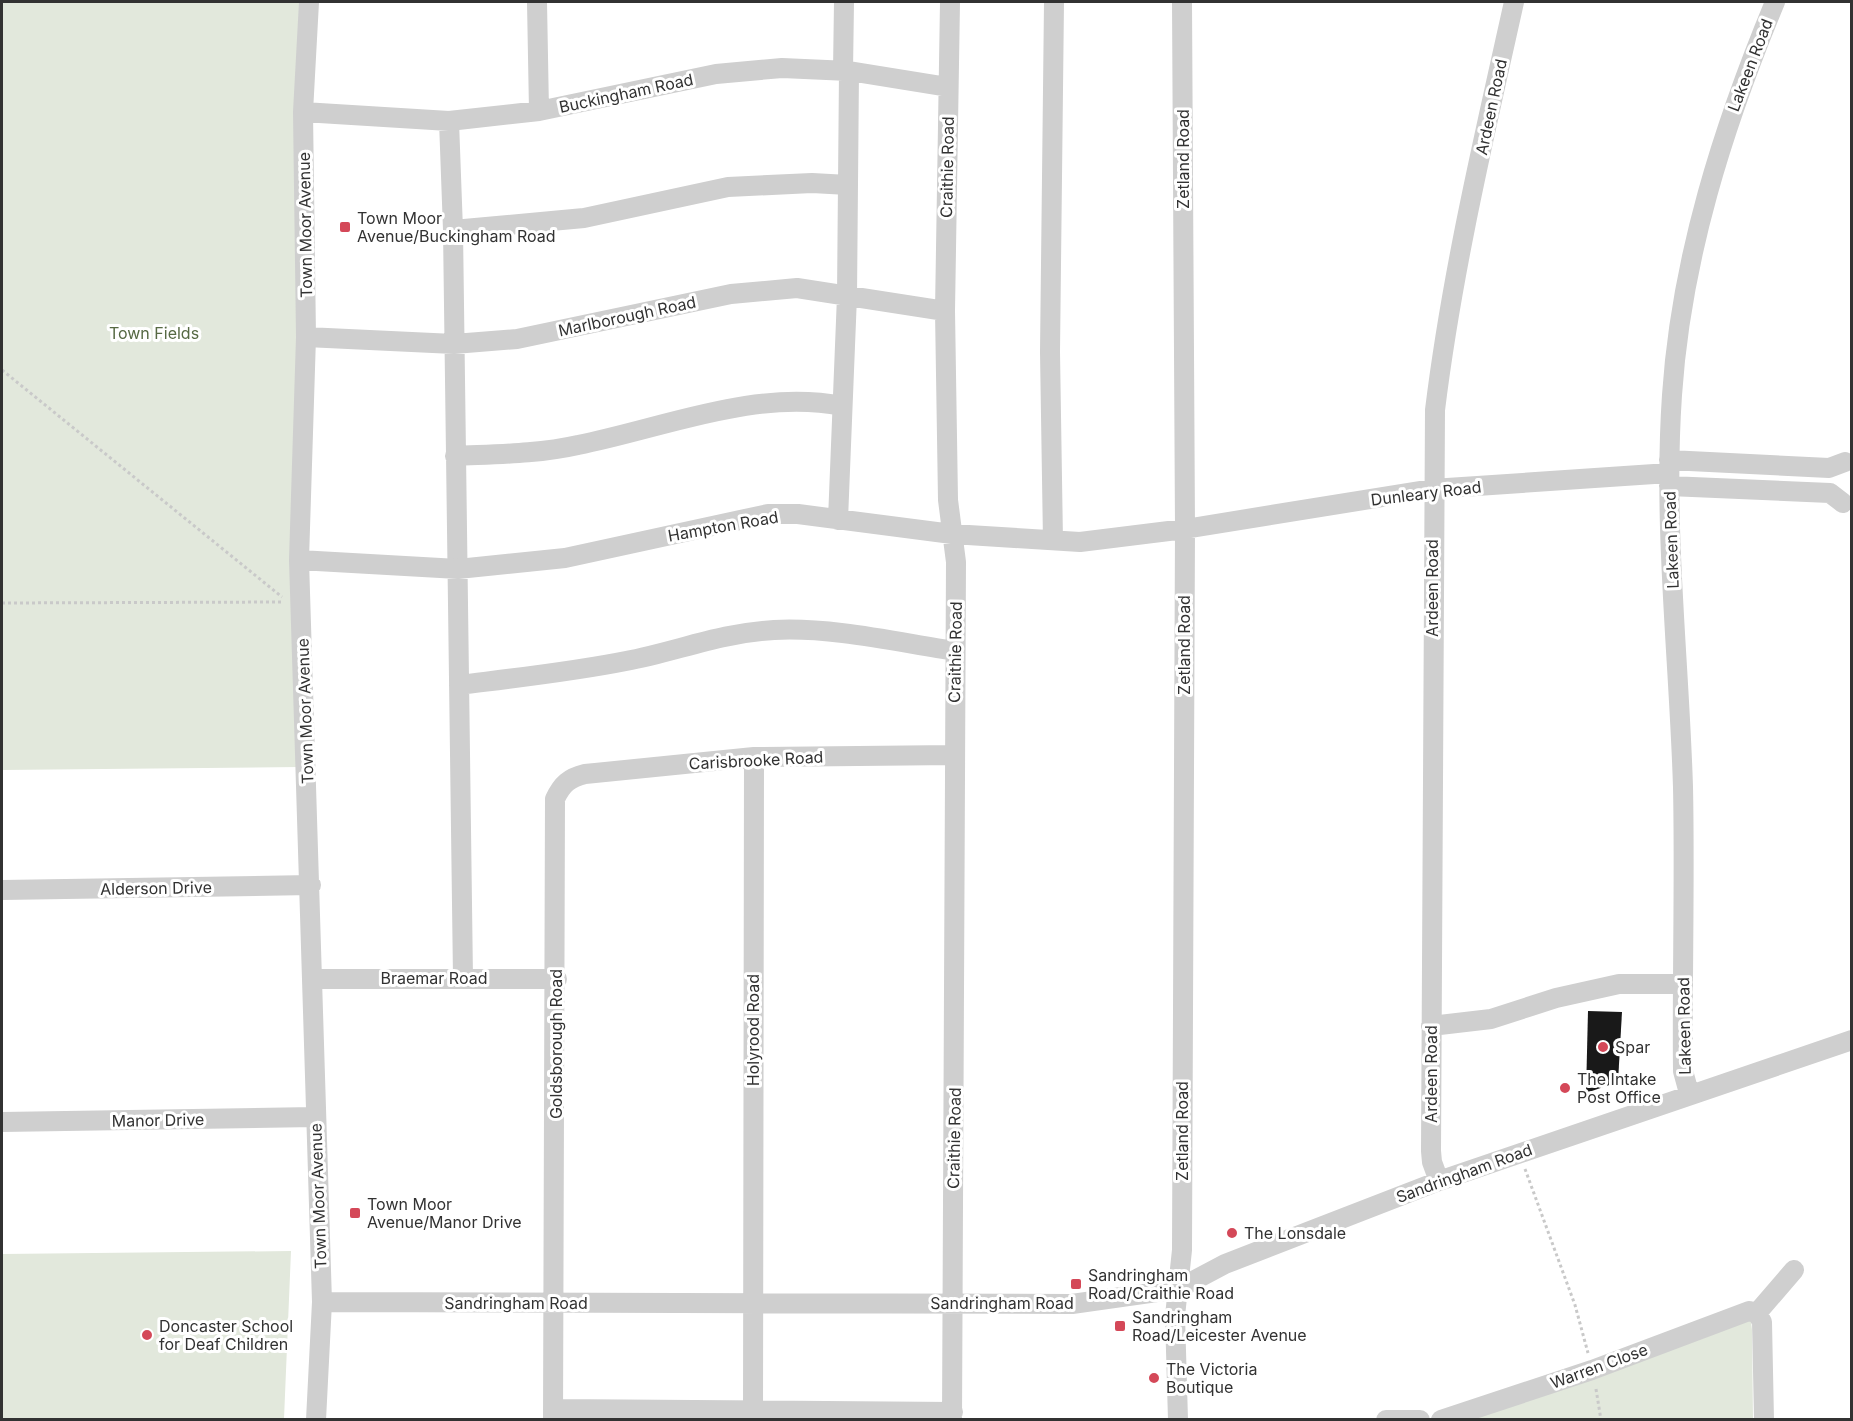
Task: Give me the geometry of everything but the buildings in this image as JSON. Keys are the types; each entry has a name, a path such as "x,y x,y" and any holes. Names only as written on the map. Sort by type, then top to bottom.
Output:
{"street":[{"name":"Town Moor Avenue","path":"309,2 303,112 306,337 299,560 311,885 315,1117 322,1302 316,1419"},
{"path":"538,2 539,111"},
{"path":"838,520 847,296 848,185 844,2"},
{"name":"Craithie Road","path":"950,2 945,311 948,500 956,562 952,1416"},
{"path":"1053,541 1050,352 1054,2"},
{"name":"Zetland Road","path":"1178,1419 1175,1316 1182,1238 1185,529 1182,2"},
{"name":"Ardeen Road","path":"1439,1181 1432,1162 1431,1151 1432,489 1435,410 1443,341 1463,237 1514,2"},
{"name":"Lakeen Road","path":"1689,1094 1683,1071 1683,788 1669,473 1677,351 1695,243 1728,121 1775,2"},
{"name":"Buckingham Road","path":"303,112 449,121 539,111 716,74 782,68 846,71 948,87"},
{"path":"449,121 453,230 462,978"},
{"path":"453,230 584,218 728,187 812,183 848,185"},
{"name":"Marlborough Road","path":"306,337 454,344 518,339 731,294 797,288 945,311"},
{"path":"455,456 521,454 577,446 714,413 787,402 815,401 842,406"},
{"path":"1847,508 1839,490 1839,477 1848,458"},
{"name":"Dunleary Road","path":"1185,529 1432,489 1669,473 1829,468 1848,458"},
{"name":"Dunleary Road","path":"1669,473 1830,494 1847,508"},
{"name":"Hampton Road","path":"299,560 458,569 565,558 768,514 798,514 952,534 1080,542 1185,529"},
{"path":"459,685 617,663 711,638 777,630 822,632 955,651"},
{"name":"Carisbrooke Road","path":"561,786 572,777 585,774 754,757 954,755"},
{"name":"Holyrood Road","path":"753,1414 754,757"},
{"name":"Goldsborough Road","path":"553,1414 555,799 561,786"},
{"name":"Alderson Drive","path":"2,890 311,885"},
{"name":"Braemar Road","path":"312,979 556,978"},
{"path":"1431,1026 1491,1019 1556,998 1613,985 1683,984"},
{"name":"Sandringham Road","path":"322,1302 1072,1304 1178,1288 1225,1264 1439,1181 1851,1040"},
{"name":"Manor Drive","path":"2,1122 315,1117"},
{"path":"1764,1419 1762,1322 1756,1312 1794,1270"},
{"name":"Warren Close","path":"1441,1419 1592,1370 1742,1311 1756,1312"},
{"path":"553,1414 952,1416"},
{"path":"1386,1419 1420,1419"}],"path":[{"path":"2,370 288,602 2,603"},
{"path":"1519,1153 1575,1305 1602,1419"}],"green space":[{"name":"Town Fields","path":"2,2 309,2 300,767 2,770"},
{"name":"Doncaster School for Deaf Children","path":"291,1251 284,1419 2,1419 2,1254"},
{"path":"1743,1319 1751,1321 1752,1330 1753,1419 1472,1420"}],"place":[{"name":"Town Moor Avenue/Buckingham Road","path":"345,227"},
{"name":"Spar","path":"1603,1047"},
{"name":"The Intake Post Office","path":"1565,1088"},
{"name":"Town Moor Avenue/Manor Drive","path":"355,1213"},
{"name":"The Lonsdale","path":"1232,1233"},
{"name":"Sandringham Road/Craithie Road","path":"1076,1284"},
{"name":"Sandringham Road/Leicester Avenue","path":"1120,1326"},
{"name":"Doncaster School for Deaf Children","path":"147,1335"},
{"name":"The Victoria Boutique","path":"1154,1378"}]}
